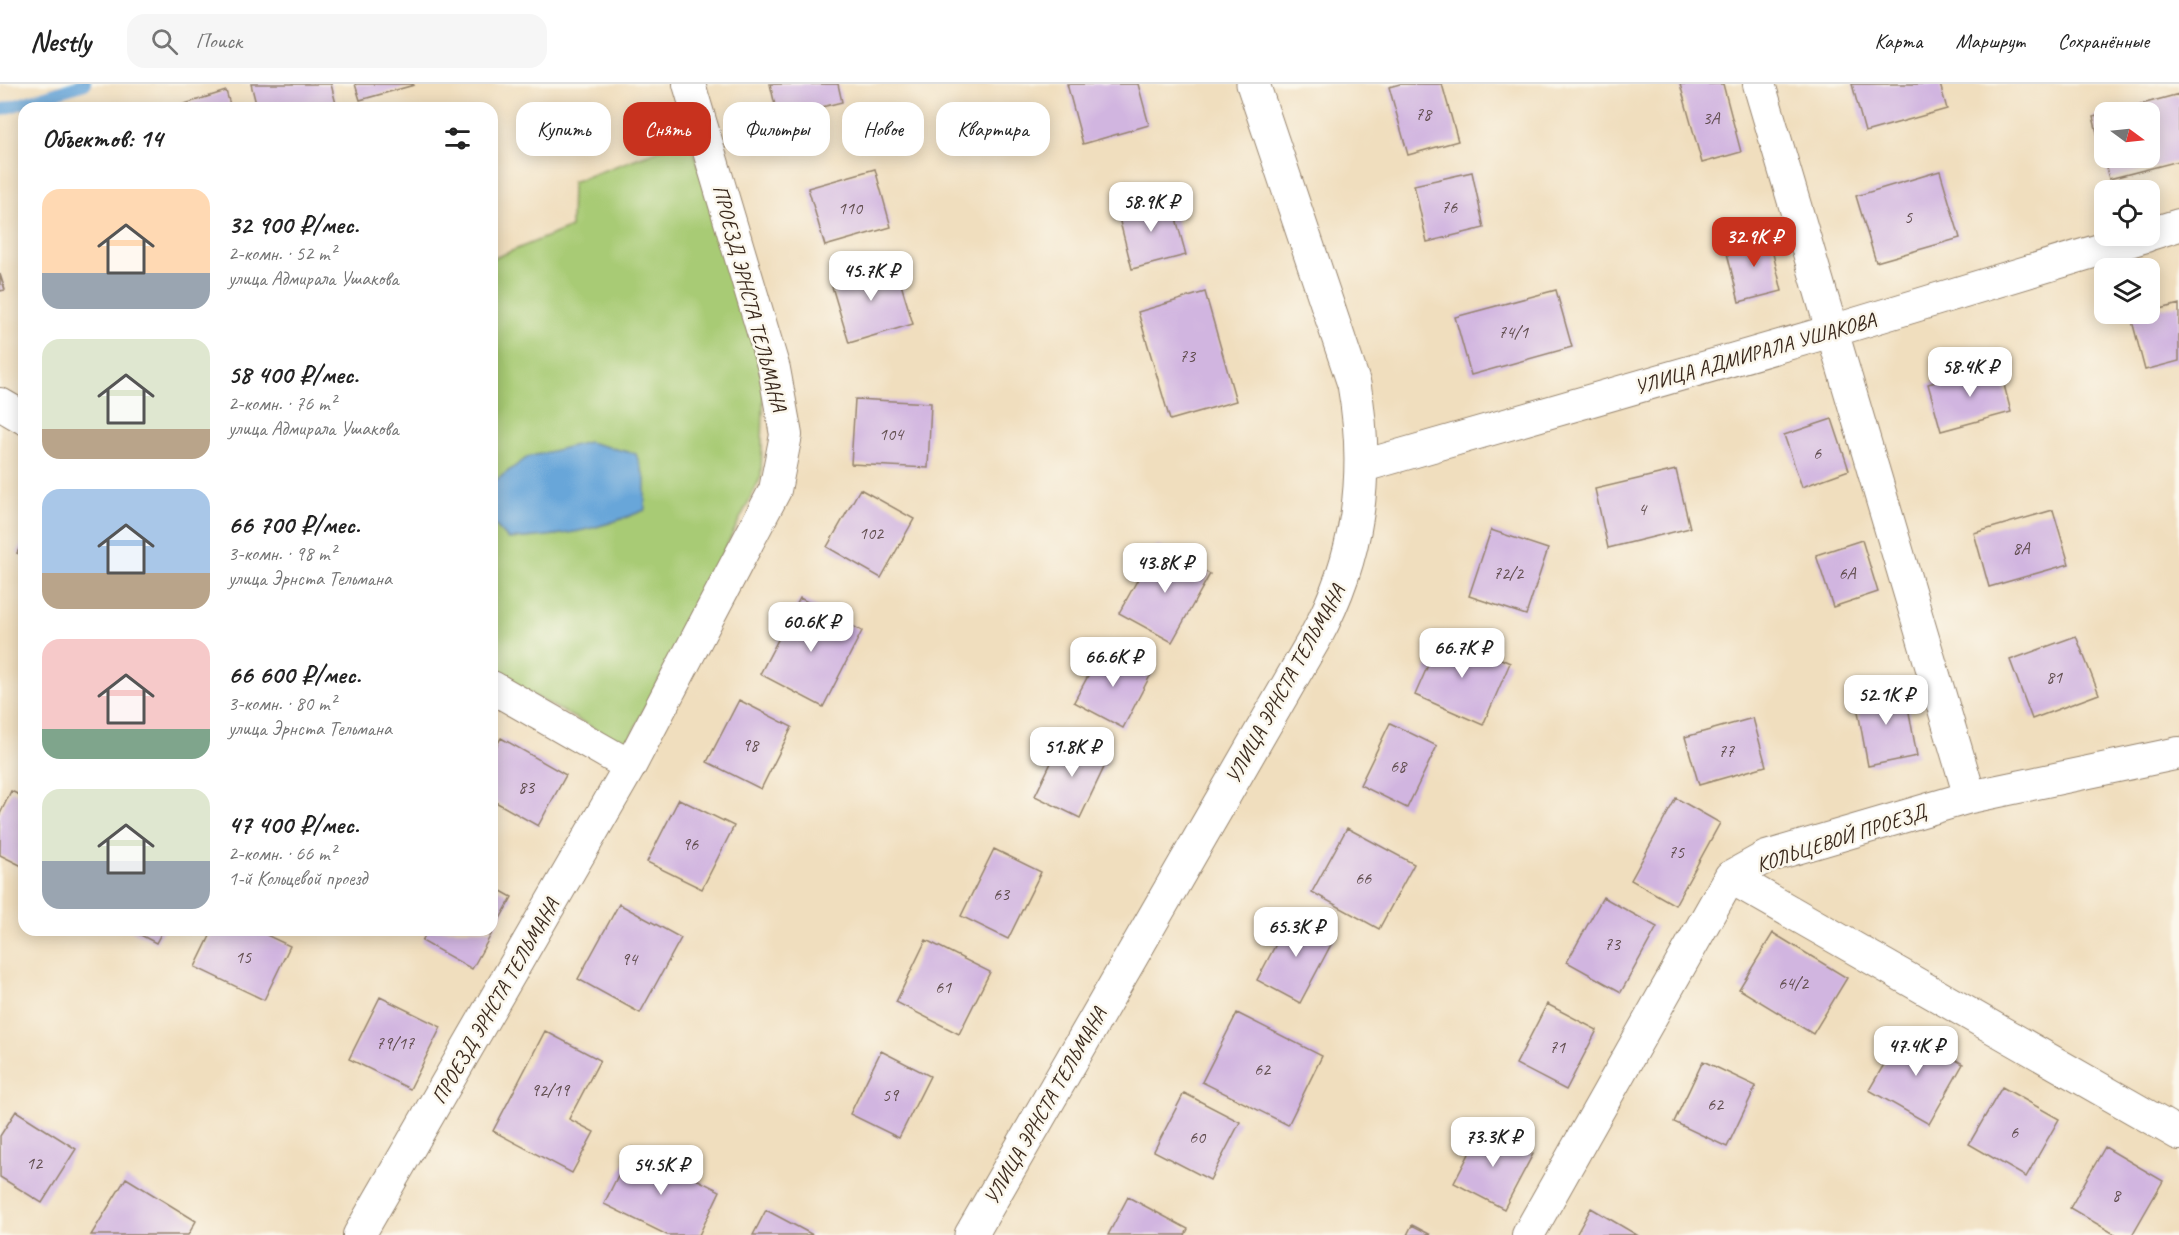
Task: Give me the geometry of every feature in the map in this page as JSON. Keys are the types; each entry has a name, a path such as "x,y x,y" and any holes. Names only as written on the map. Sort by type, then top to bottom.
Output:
{"main road":[{"name":"УЛИЦА ЭРНСТА ТЕЛЬМАНА","path":"971,1235 1323,623 1343,579 1352,547 1361,499 1363,466 1361,425 1350,370 1253,84"}],"street":[{"name":"ПРОЕЗД ЭРНСТА ТЕЛЬМАНА","path":"359,1235 630,766 775,490 786,435 774,369 689,84"},
{"path":"1759,84 1970,797"},
{"name":"УЛИЦА АДМИРАЛА УШАКОВА","path":"2160,231 2179,225"},
{"name":"УЛИЦА АДМИРАЛА УШАКОВА","path":"1363,466 1832,331 2112,246"},
{"path":"0,405 18,415"},
{"path":"498,690 630,766"},
{"name":"КОЛЬЦЕВОЙ ПРОЕЗД","path":"1528,1235 1730,877 1766,857 1970,797 2179,753"},
{"path":"1730,877 2179,1134"}],"green space":[{"path":"643,156 695,156 764,378 761,477 626,746 498,676 498,257 571,227 572,182"}],"water":[{"path":"588,442 636,454 645,479 645,510 610,523 578,531 508,539 498,528 498,479 528,457"}],"building":[{"path":"251,84 331,84 336,102 256,102"},
{"path":"355,84 413,84 414,85 360,100"},
{"path":"770,84 838,84 842,102 830,105 830,102 774,102"},
{"path":"1067,84 1138,84 1149,125 1083,144"},
{"path":"1400,84 1442,84 1458,141 1408,155 1389,87"},
{"path":"1680,84 1723,84 1741,152 1702,163"},
{"path":"1852,84 1940,84 1947,109 1865,132"},
{"path":"226,91 229,102 191,102"},
{"path":"2179,94 2179,161 2160,166 2160,102 2149,102"},
{"path":"2106,168 2152,168 2109,179"},
{"path":"875,169 891,227 825,246 808,188"},
{"path":"1940,171 1960,238 1876,262 1856,196"},
{"path":"1472,172 1484,228 1427,242 1414,185"},
{"path":"1170,196 1186,255 1132,269 1117,210"},
{"path":"1768,233 1782,291 1739,302 1725,245"},
{"path":"894,261 913,324 849,343 830,280"},
{"path":"0,274 5,290 0,291"},
{"path":"1556,290 1572,347 1471,375 1455,317"},
{"path":"1205,292 1236,401 1170,420 1138,312"},
{"path":"2179,304 2179,361 2145,370 2133,324 2160,324 2160,309"},
{"path":"1999,365 2011,412 1941,431 1928,384"},
{"path":"855,399 931,403 928,468 851,464"},
{"path":"1832,419 1849,470 1802,487 1784,435"},
{"path":"1676,470 1690,528 1608,548 1595,489"},
{"path":"860,489 914,519 881,578 827,547"},
{"path":"2053,510 2069,564 1989,587 1974,533"},
{"path":"1491,530 1548,549 1526,615 1469,596"},
{"path":"1862,540 1878,592 1833,607 1816,555"},
{"path":"1157,545 1210,574 1172,642 1119,613"},
{"path":"800,598 862,631 823,707 760,674"},
{"path":"1442,633 1510,663 1483,725 1415,695"},
{"path":"2076,636 2099,694 2032,719 2010,660"},
{"path":"1103,648 1151,674 1123,728 1074,702"},
{"path":"1904,685 1917,756 1868,766 1855,695"},
{"path":"739,700 792,727 761,789 707,762"},
{"path":"1753,718 1766,766 1699,785 1685,737"},
{"path":"1390,723 1437,746 1407,808 1360,785"},
{"path":"501,738 566,775 538,826 498,803 498,743"},
{"path":"1063,738 1108,759 1080,818 1035,796"},
{"path":"11,791 18,794 18,864 0,855 0,814"},
{"path":"1676,798 1720,823 1675,905 1631,880"},
{"path":"679,799 734,826 702,889 647,862"},
{"path":"1347,828 1414,864 1379,929 1312,892"},
{"path":"994,849 1041,872 1008,939 961,916"},
{"path":"498,889 512,897 498,922"},
{"path":"1603,897 1657,927 1621,992 1567,962"},
{"path":"619,904 681,938 640,1013 578,979"},
{"path":"1292,914 1335,937 1300,1003 1257,980"},
{"path":"1773,933 1847,978 1813,1034 1739,989"},
{"path":"143,936 160,936 156,943"},
{"path":"210,936 269,936 290,946 264,1000 195,967"},
{"path":"425,936 490,936 472,969 422,941"},
{"path":"926,940 990,972 959,1034 896,1002"},
{"path":"380,997 441,1027 410,1089 349,1059"},
{"path":"1547,1004 1597,1030 1566,1090 1516,1064"},
{"path":"1237,1013 1322,1056 1288,1125 1202,1082"},
{"path":"1904,1030 1963,1064 1929,1124 1869,1090"},
{"path":"545,1031 600,1060 569,1119 594,1132 572,1173 493,1131"},
{"path":"881,1051 930,1076 899,1138 850,1114"},
{"path":"1703,1061 1756,1086 1727,1147 1674,1122"},
{"path":"2002,1087 2059,1119 2026,1177 1969,1144"},
{"path":"1184,1093 1240,1122 1210,1180 1154,1151"},
{"path":"16,1111 76,1149 42,1203 0,1177 0,1136"},
{"path":"1483,1127 1533,1154 1504,1209 1454,1183"},
{"path":"632,1147 720,1191 699,1235 667,1235 604,1204"},
{"path":"2105,1147 2163,1181 2132,1235 2116,1235 2070,1208"},
{"path":"126,1178 196,1221 188,1235 91,1235"},
{"path":"1128,1197 1188,1229 1185,1235 1108,1235"},
{"path":"1591,1208 1637,1235 1576,1235"},
{"path":"766,1210 813,1235 753,1235"},
{"path":"1412,1225 1431,1235 1407,1235"}],"waterway":[{"path":"26,102 85,84"},
{"path":"0,110 18,104"}]}
